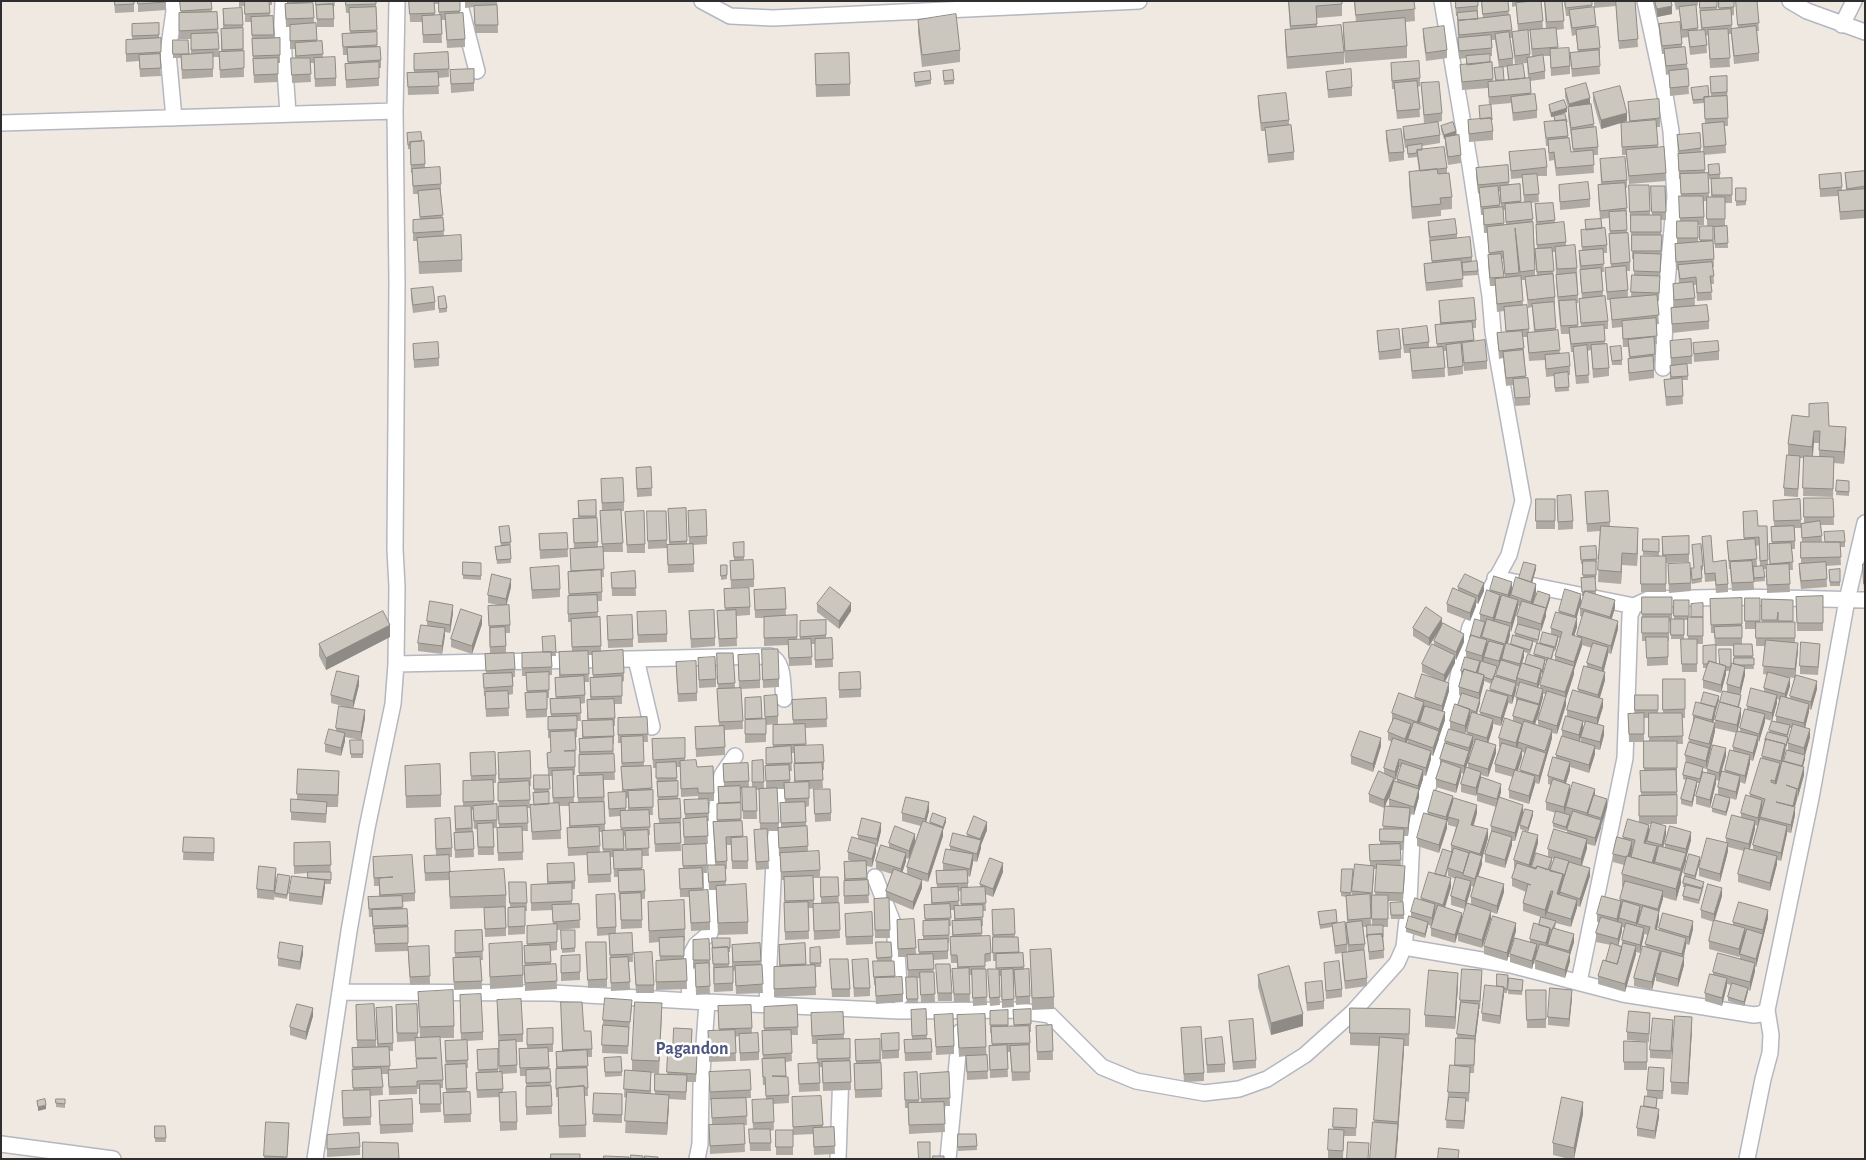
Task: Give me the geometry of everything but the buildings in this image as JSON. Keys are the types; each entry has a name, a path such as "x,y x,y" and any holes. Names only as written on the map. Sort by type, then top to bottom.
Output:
{"street":[{"path":"173,1 174,10 168,53 174,118"},
{"path":"283,1 282,26 288,114"},
{"path":"316,1151 349,931 394,697 397,587 395,549 397,244 395,111 397,1"},
{"path":"459,1 477,71"},
{"path":"702,1 730,16 773,18 1139,1"},
{"path":"340,992 553,992 708,1002 900,1011 1013,1010 1050,1016 1102,1067 1136,1081 1204,1093 1239,1088 1267,1079 1305,1055 1354,1012 1397,963 1404,947 1409,902 1412,838 1447,728 1470,627 1509,555 1523,501 1493,332 1490,296 1470,165 1442,1"},
{"path":"1645,1 1670,123 1675,197 1666,293 1663,368"},
{"path":"1841,21 1854,1"},
{"path":"1801,5 1865,32"},
{"path":"1,123 395,111"},
{"path":"1747,1159 1762,1079 1770,1053 1771,1035 1767,1010 1811,798 1847,600 1865,523"},
{"path":"1495,578 1634,606"},
{"path":"1579,982 1625,758 1630,615 1634,606 1649,598 1740,597 1865,600"},
{"path":"396,664 770,656 780,664 784,699"},
{"path":"636,659 652,727"},
{"path":"690,1001 688,960 696,945 710,933 712,921 711,847 722,775 734,756"},
{"path":"767,1004 775,841 782,795"},
{"path":"875,877 893,923 899,976 900,1011"},
{"path":"1404,947 1511,965 1624,994 1745,1013 1761,1014 1767,1010"},
{"path":"698,1152 708,1002"},
{"path":"832,1007 834,1023"},
{"path":"948,1159 957,1076 961,1010"},
{"path":"838,1159 841,1085 840,1057"},
{"path":"1,1144 113,1159"}],"district":[{"name":"Pagandon","path":"692,1049"}]}
